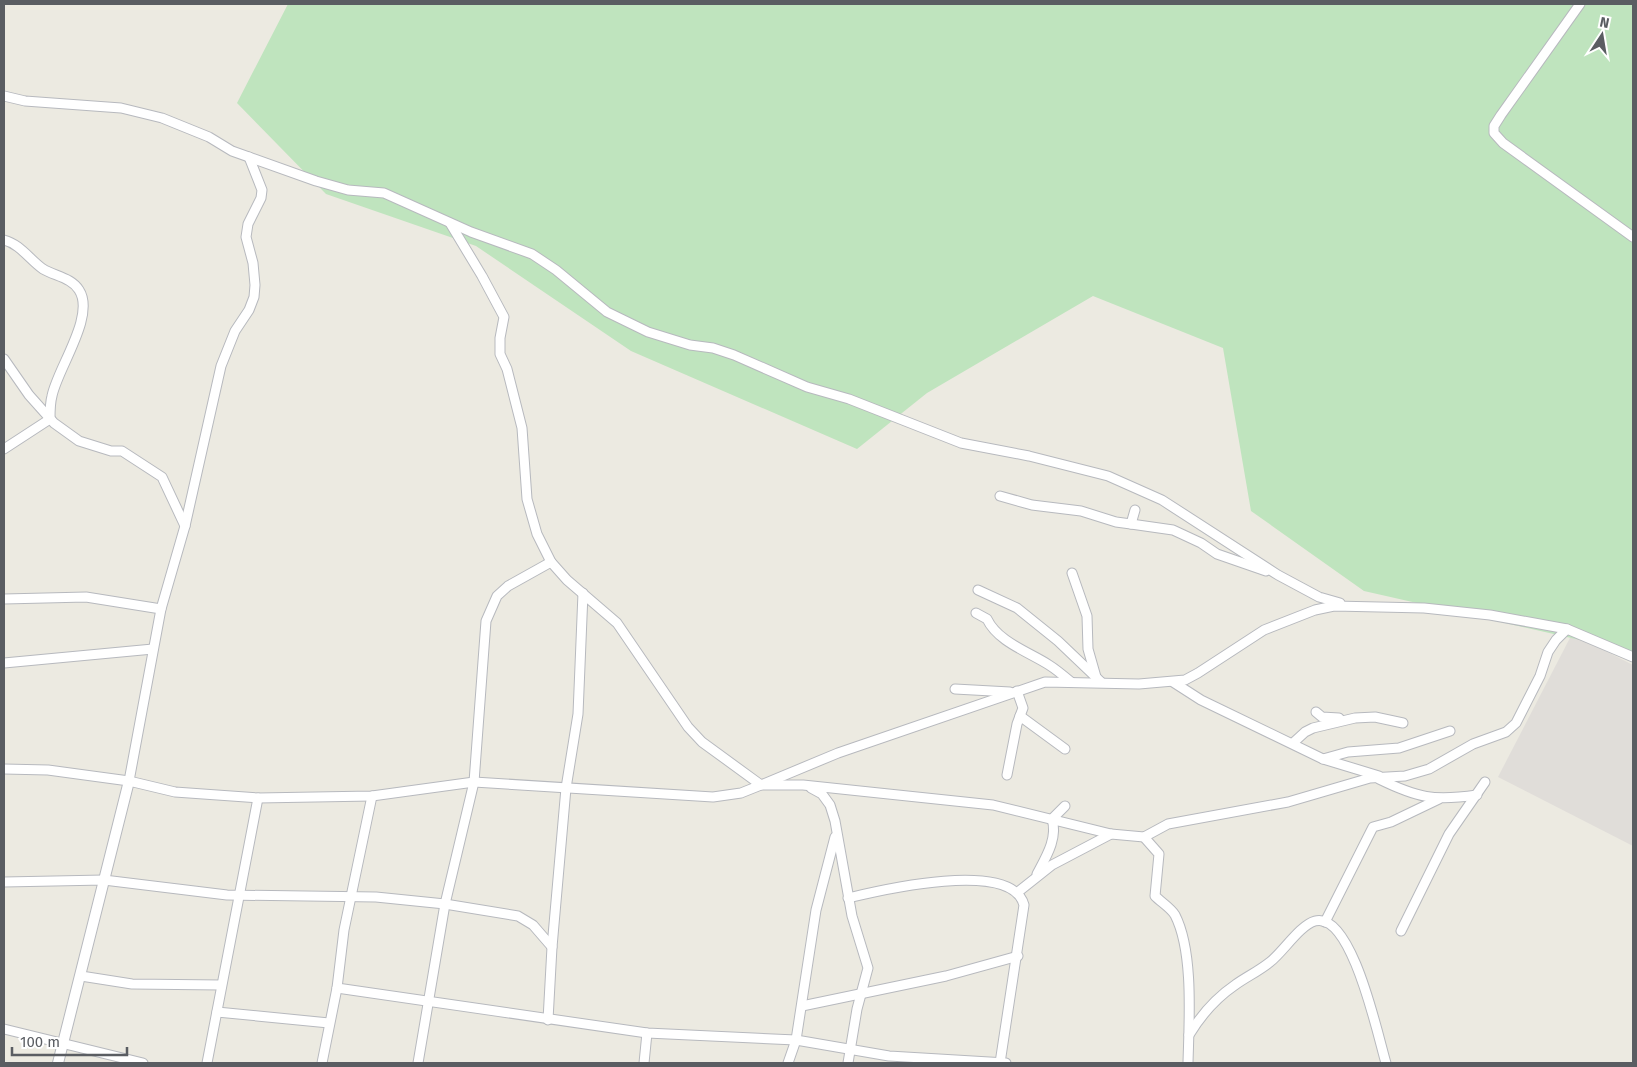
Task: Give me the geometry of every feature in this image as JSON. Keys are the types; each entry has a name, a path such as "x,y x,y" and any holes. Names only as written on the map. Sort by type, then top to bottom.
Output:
{"street":[{"path":"1580,4 1501,115 1494,126 1494,134 1503,143 1633,237"},
{"path":"4,96 25,101 121,108 162,118 187,126 232,151 249,157 348,190 384,193 450,223 532,254 556,270 607,312 648,332 690,345 713,348 734,355 806,387 849,399 961,443 1108,476 1162,500 1278,575 1319,597 1365,608"},
{"path":"58,1063 129,781 161,610 185,526 221,366 235,331 249,310 254,297 253,264 246,237 248,224 261,198 262,190 249,157"},
{"path":"450,223 504,317 500,338 500,354 507,369 522,428 527,499 537,534 551,562 567,580 617,623 683,720 702,742 761,785 803,785 993,804 1111,834 1144,837 1168,824 1288,802 1380,778 1405,776 1429,769 1473,744 1512,728 1540,676 1548,652 1556,640 1567,630"},
{"path":"4,240 22,249 34,263 55,276 69,280 80,291 83,309 73,345 52,395 50,419"},
{"path":"4,359 29,395 50,419 79,441 111,451 122,452 162,477 185,526"},
{"path":"4,449 50,419"},
{"path":"1000,496 1032,506 1081,511 1116,522 1173,530 1201,543 1217,554 1278,575"},
{"path":"1131,524 1135,510"},
{"path":"418,1063 445,904 474,782 486,621 490,608 497,596 508,586 551,562"},
{"path":"1072,573 1087,616 1088,649 1099,681"},
{"path":"978,590 1017,608 1058,641 1099,681"},
{"path":"548,1020 552,947 566,788 578,714 583,593"},
{"path":"4,599 86,598 161,610"},
{"path":"4,769 48,770 129,781 175,792 258,798 372,796 474,782 713,797 741,793 838,753 1045,682 1099,681 1139,684 1173,682 1198,673 1264,630 1334,606 1424,608 1490,615 1567,630 1633,657"},
{"path":"976,613 987,619 991,626 1010,643 1050,665 1071,682"},
{"path":"4,663 153,649"},
{"path":"1173,682 1201,700 1294,743 1323,759 1380,778 1407,792 1439,799 1477,795"},
{"path":"955,689 1016,692"},
{"path":"1007,775 1023,708 1016,692"},
{"path":"1316,712 1326,718 1353,716 1355,718"},
{"path":"1020,716 1065,749"},
{"path":"1294,743 1305,732 1313,728 1355,718 1375,717 1403,723"},
{"path":"1323,759 1348,752 1399,748 1450,731"},
{"path":"1401,931 1449,834 1486,782"},
{"path":"803,785 822,794 830,805 835,821 848,898 859,943 865,953 868,968 848,1063"},
{"path":"322,1063 351,897 372,796"},
{"path":"207,1063 258,798"},
{"path":"1325,922 1373,827 1391,822 1439,799"},
{"path":"1052,819 1065,806"},
{"path":"1035,879 1052,843 1055,828 1052,819"},
{"path":"788,1063 796,1040 816,910 836,834"},
{"path":"1018,892 1052,865 1111,834"},
{"path":"1144,837 1159,854 1155,896 1174,914 1185,943 1189,1005 1188,1063"},
{"path":"4,882 104,880 240,895 351,897 445,904 518,916 533,925 552,947"},
{"path":"336,988 647,1033 796,1040 850,1051 939,1060 1002,1063 1024,905 1018,892 1004,885 940,880 894,886 848,898"},
{"path":"1189,1035 1199,1018 1228,990 1277,957 1309,923 1317,920 1325,922 1336,929 1345,938 1362,981 1386,1063"},
{"path":"802,1006 946,976 1018,956"},
{"path":"81,976 132,984 221,985"},
{"path":"217,1012 329,1023"},
{"path":"4,1029 143,1063"},
{"path":"644,1063 647,1033"}],"shaded area":[{"path":"1572,634 1633,665 1633,846 1498,777"}],"green space":[{"path":"288,4 1633,4 1633,652 1364,591 1251,511 1223,348 1093,296 927,393 857,449 631,351 476,246 326,194 237,103"}]}
